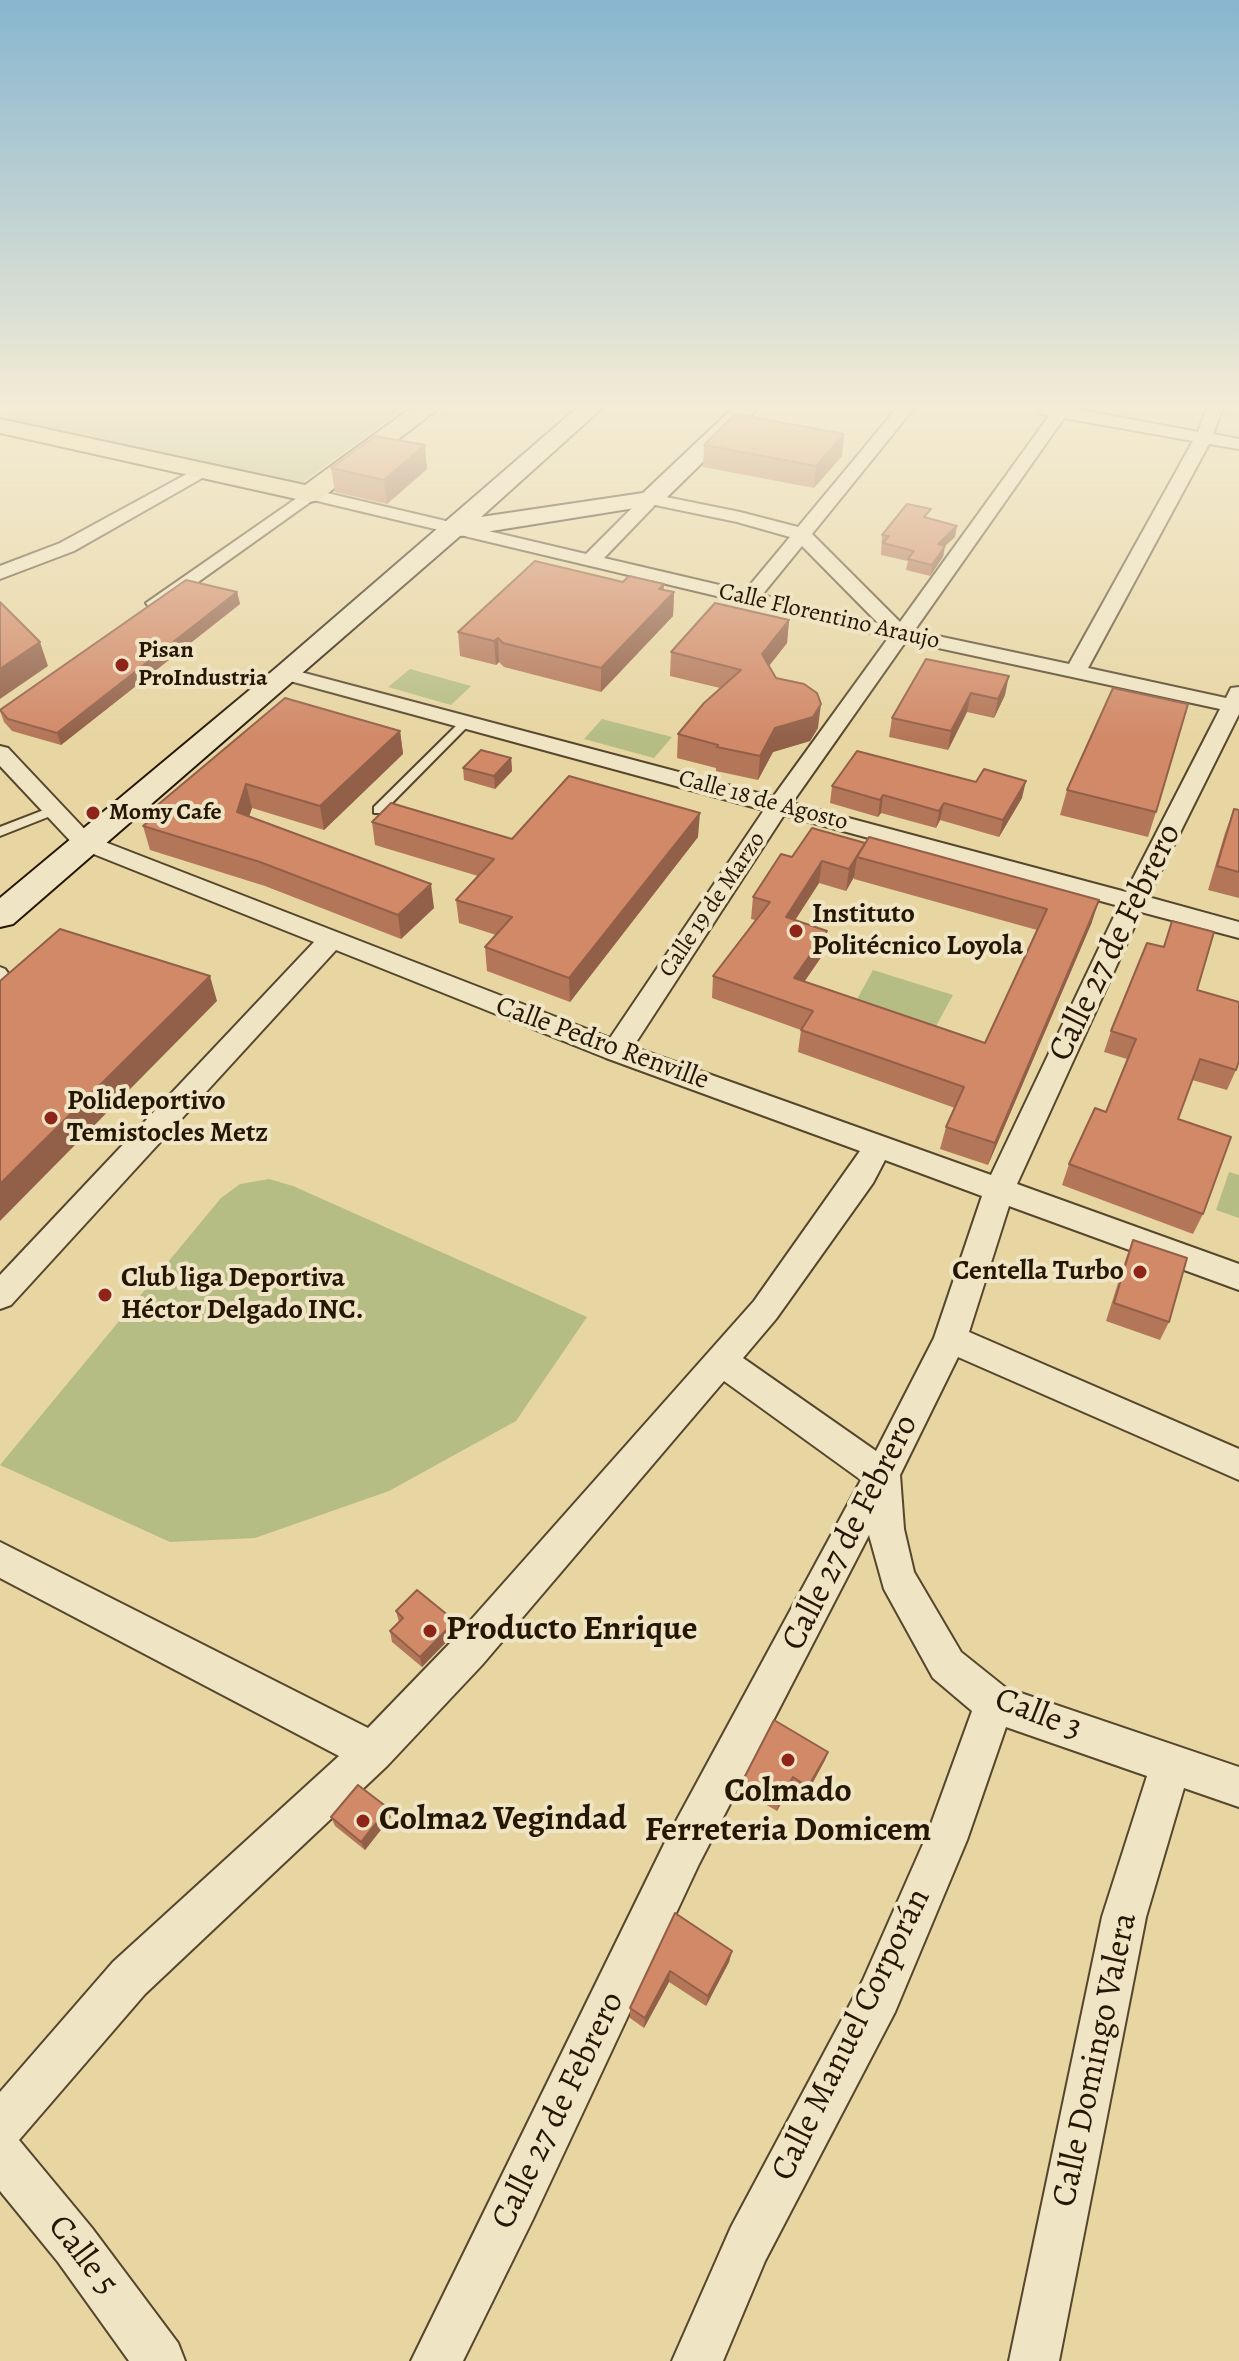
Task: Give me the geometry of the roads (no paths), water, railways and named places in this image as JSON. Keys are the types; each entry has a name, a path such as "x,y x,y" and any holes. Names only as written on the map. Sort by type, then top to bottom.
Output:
{"street":[{"path":"0,573 67,547 118,518"},
{"path":"142,613 276,518"},
{"name":"Calle Florentino Araujo","path":"410,518 901,634 1237,702"},
{"path":"0,916 467,518"},
{"path":"455,529 526,518"},
{"path":"589,562 632,518"},
{"path":"744,518 801,534 901,634"},
{"path":"749,599 814,518"},
{"name":"Calle 19 de Marzo","path":"616,1051 779,805 984,518"},
{"path":"1076,671 1160,518"},
{"name":"Calle 18 de Agosto","path":"286,674 1239,930"},
{"name":"Calle 27 de Febrero","path":"436,2361 516,2202 684,1849 882,1475 950,1339 998,1192 1133,902 1237,702"},
{"name":"Calle Pedro Renville","path":"0,754 84,842 616,1051 1239,1277"},
{"path":"0,1296 330,941"},
{"path":"0,2127 129,1978 373,1752 468,1652 765,1310 862,1175 878,1145"},
{"path":"950,1339 1239,1465"},
{"path":"722,1361 882,1475"},
{"name":"Calle 3","path":"882,1475 886,1529 897,1577 947,1665 994,1704 1239,1787"},
{"path":"0,1559 373,1752"},
{"name":"Calle Manuel Corporán","path":"697,2361 748,2244 879,1996 946,1840 994,1704"},
{"name":"Calle Domingo Valera","path":"1034,2361 1124,1917 1171,1763"},
{"name":"Calle 5","path":"0,2154 75,2245 160,2361"}],"lane":[{"path":"378,810 466,722"},
{"path":"0,832 54,810"},
{"path":"0,972 3,976 0,983"}],"place":[{"name":"Pisan ProIndustria","path":"122,665"},
{"name":"Momy Cafe","path":"93,813"},
{"name":"Instituto Politécnico Loyola","path":"796,931"},
{"name":"Polideportivo Temistocles Metz","path":"51,1118"},
{"name":"Centella Turbo","path":"1140,1272"},
{"name":"Club liga Deportiva Héctor Delgado INC.","path":"105,1295"},
{"name":"Producto Enrique","path":"430,1631"},
{"name":"Colmado Ferreteria Domicem","path":"788,1760"},
{"name":"Colma2 Vegindad","path":"363,1821"}]}
